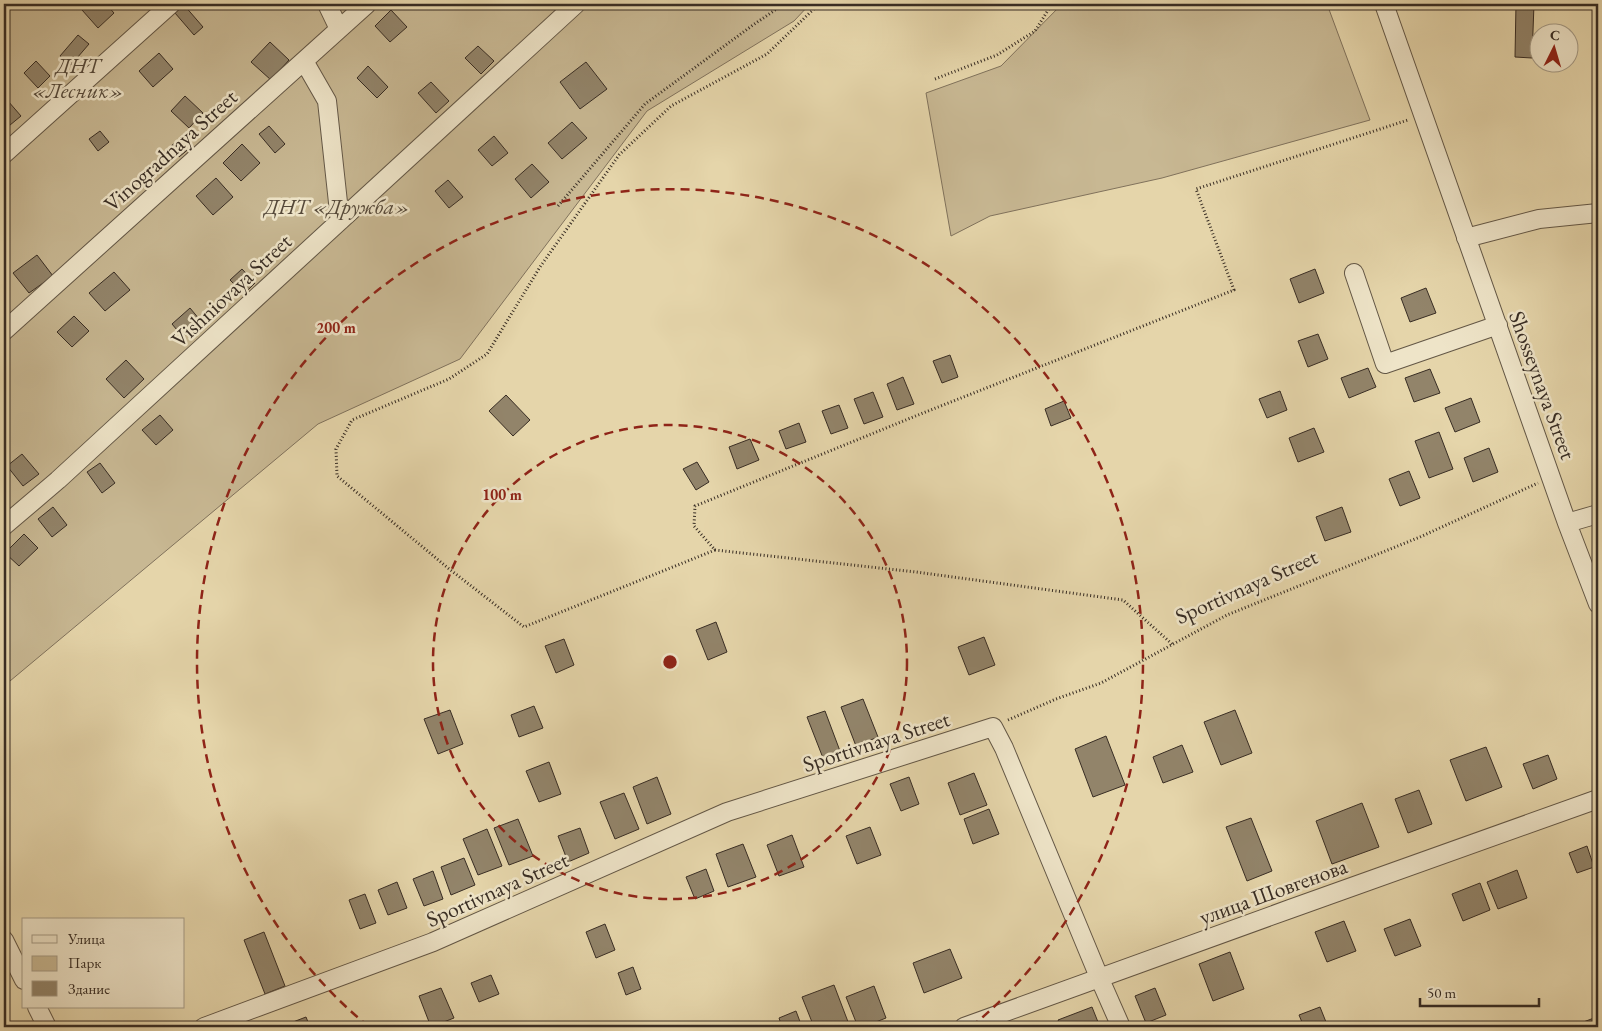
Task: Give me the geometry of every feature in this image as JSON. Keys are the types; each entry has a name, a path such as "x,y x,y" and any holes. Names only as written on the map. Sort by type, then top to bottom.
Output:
{"street":[{"path":"4,154 171,4"},
{"path":"327,4 339,29"},
{"name":"Vinogradnaya Street","path":"4,331 367,4"},
{"name":"Vishniovaya Street","path":"4,526 58,480 576,4"},
{"name":"Shosseynaya Street","path":"1384,4 1567,523 1598,604"},
{"path":"304,61 327,101 340,221"},
{"path":"1466,238 1539,219 1598,213"},
{"path":"1354,273 1384,364 1498,325"},
{"path":"1567,523 1598,514"},
{"path":"992,727 1004,748 1121,1027"},
{"name":"Sportivnaya Street","path":"213,1026 433,942 727,812 992,727"},
{"name":"улица Шовгенова","path":"964,1027 1598,799"},
{"path":"4,940 22,976"},
{"path":"38,1008 47,1027"}],"path":[{"path":"558,206 645,104 784,4"},
{"path":"819,4 767,54 671,106 620,155 540,267 487,354 449,379 352,420 336,449 337,476 448,568 524,627 715,550 916,572 1124,600 1172,644"},
{"path":"935,79 997,55 1028,36 1035,31 1052,4"},
{"path":"715,550 694,526 695,506 918,415 1234,290 1196,189 1423,116"},
{"name":"Sportivnaya Street","path":"992,727 1056,699 1101,683 1227,615 1420,537 1552,476"}],"green space":[{"name":"ДНТ «Дружба»","path":"4,4 810,4 794,21 647,111 460,359 318,424 4,686"},
{"path":"1062,4 1327,4 1370,120 1162,178 990,216 951,236 926,93 1001,66"}],"building":[{"path":"88,4 106,4 114,13 98,28 82,10"},
{"path":"1516,4 1534,4 1533,22 1530,22 1530,58 1515,57"},
{"path":"184,5 203,27 194,35 175,13"},
{"path":"391,10 407,27 390,42 375,26"},
{"path":"78,35 89,44 71,65 60,56"},
{"path":"270,42 289,60 271,80 251,62"},
{"path":"478,46 494,61 481,74 465,58"},
{"path":"159,53 173,69 153,87 139,71"},
{"path":"36,61 50,76 38,88 24,73"},
{"path":"586,62 607,89 580,109 560,82"},
{"path":"368,66 388,87 377,98 357,78"},
{"path":"431,82 449,101 436,113 418,93"},
{"path":"185,96 203,113 189,128 171,111"},
{"path":"8,101 21,116 4,130 4,104"},
{"path":"572,122 587,138 562,159 548,143"},
{"path":"269,126 285,144 275,153 259,134"},
{"path":"100,131 109,142 98,151 89,139"},
{"path":"183,136 191,147 179,157 170,147"},
{"path":"494,136 508,153 492,166 478,150"},
{"path":"242,144 260,163 241,181 223,163"},
{"path":"532,164 549,182 531,198 515,179"},
{"path":"216,178 233,197 213,215 196,196"},
{"path":"448,180 463,197 449,208 435,191"},
{"path":"37,255 53,276 29,293 13,273"},
{"path":"242,269 255,283 244,294 230,280"},
{"path":"1315,269 1324,293 1299,303 1290,279"},
{"path":"114,272 130,290 105,311 89,293"},
{"path":"1426,288 1436,313 1410,322 1401,298"},
{"path":"190,308 200,320 182,336 172,324"},
{"path":"74,316 89,331 72,347 57,332"},
{"path":"1318,334 1328,359 1308,367 1298,341"},
{"path":"950,355 958,377 942,383 933,361"},
{"path":"126,360 144,379 124,398 106,379"},
{"path":"1368,368 1376,387 1349,398 1341,378"},
{"path":"1430,369 1440,393 1414,402 1405,378"},
{"path":"903,377 914,404 897,410 887,384"},
{"path":"1280,391 1287,410 1267,418 1259,399"},
{"path":"873,392 883,417 864,424 854,399"},
{"path":"506,395 530,420 513,436 489,411"},
{"path":"1471,398 1480,422 1455,432 1445,408"},
{"path":"1064,401 1071,418 1051,426 1045,409"},
{"path":"839,405 848,428 831,434 822,411"},
{"path":"160,415 173,430 156,445 142,430"},
{"path":"799,423 806,442 786,449 779,431"},
{"path":"1314,428 1324,452 1298,462 1289,438"},
{"path":"1439,432 1453,469 1429,478 1415,441"},
{"path":"750,439 759,460 737,469 729,447"},
{"path":"1489,448 1498,472 1473,482 1464,458"},
{"path":"22,454 39,474 23,486 7,466"},
{"path":"697,462 709,482 696,490 683,469"},
{"path":"100,463 115,483 102,493 87,472"},
{"path":"1409,471 1420,498 1400,506 1389,479"},
{"path":"53,507 67,525 52,537 38,519"},
{"path":"1342,507 1351,532 1325,541 1316,517"},
{"path":"24,534 38,548 19,566 5,553"},
{"path":"716,622 727,652 708,660 696,630"},
{"path":"984,637 995,665 969,675 958,647"},
{"path":"564,639 574,665 556,673 545,646"},
{"path":"863,699 878,737 856,746 841,707"},
{"path":"534,706 543,728 519,737 511,715"},
{"path":"450,710 463,744 438,754 424,719"},
{"path":"1235,710 1252,753 1221,765 1204,722"},
{"path":"825,711 840,751 823,758 807,717"},
{"path":"1106,736 1125,785 1093,797 1075,749"},
{"path":"1182,745 1193,772 1163,783 1153,757"},
{"path":"1486,747 1502,787 1466,801 1450,760"},
{"path":"1548,755 1557,779 1533,789 1523,764"},
{"path":"549,762 561,794 539,802 526,771"},
{"path":"974,773 987,805 960,815 948,783"},
{"path":"657,777 671,814 647,824 633,787"},
{"path":"909,777 919,804 901,811 890,784"},
{"path":"1419,790 1432,824 1408,833 1395,799"},
{"path":"624,793 639,829 615,839 600,802"},
{"path":"1362,803 1379,847 1332,864 1316,821"},
{"path":"989,809 999,834 973,844 964,819"},
{"path":"1251,818 1272,871 1247,881 1226,827"},
{"path":"518,819 533,856 509,865 494,828"},
{"path":"870,827 881,855 857,864 846,836"},
{"path":"580,828 589,853 568,862 558,836"},
{"path":"487,829 502,866 478,875 463,839"},
{"path":"792,835 804,867 779,876 767,845"},
{"path":"743,844 756,877 728,887 716,854"},
{"path":"1587,846 1594,867 1577,873 1569,853"},
{"path":"464,858 475,885 451,895 441,867"},
{"path":"706,869 714,891 695,899 686,877"},
{"path":"1517,870 1527,898 1498,909 1487,882"},
{"path":"433,871 443,899 424,906 413,879"},
{"path":"397,882 407,908 388,915 378,890"},
{"path":"1480,883 1490,910 1463,921 1452,894"},
{"path":"365,894 376,923 360,929 349,900"},
{"path":"1410,919 1421,946 1395,956 1384,929"},
{"path":"1344,921 1356,951 1327,962 1315,932"},
{"path":"605,924 615,950 596,958 586,932"},
{"path":"264,932 285,986 265,994 244,940"},
{"path":"950,949 962,978 924,993 913,963"},
{"path":"1230,952 1244,989 1213,1001 1199,964"},
{"path":"633,967 641,989 626,995 618,973"},
{"path":"491,975 499,994 479,1002 471,983"},
{"path":"834,985 850,1027 814,1027 802,997"},
{"path":"874,986 886,1018 863,1027 858,1027 846,997"},
{"path":"441,988 454,1018 431,1027 419,996"},
{"path":"1155,988 1166,1015 1146,1023 1135,996"},
{"path":"1092,1007 1100,1027 1061,1027 1058,1020"},
{"path":"1320,1007 1328,1027 1304,1027 1299,1015"},
{"path":"796,1011 802,1027 782,1027 779,1018"},
{"path":"306,1017 310,1027 280,1027"},
{"path":"1594,1018 1598,1027 1570,1027"}],"park label":[{"name":"ДНТ «Лесник»","path":"78,78"}]}
